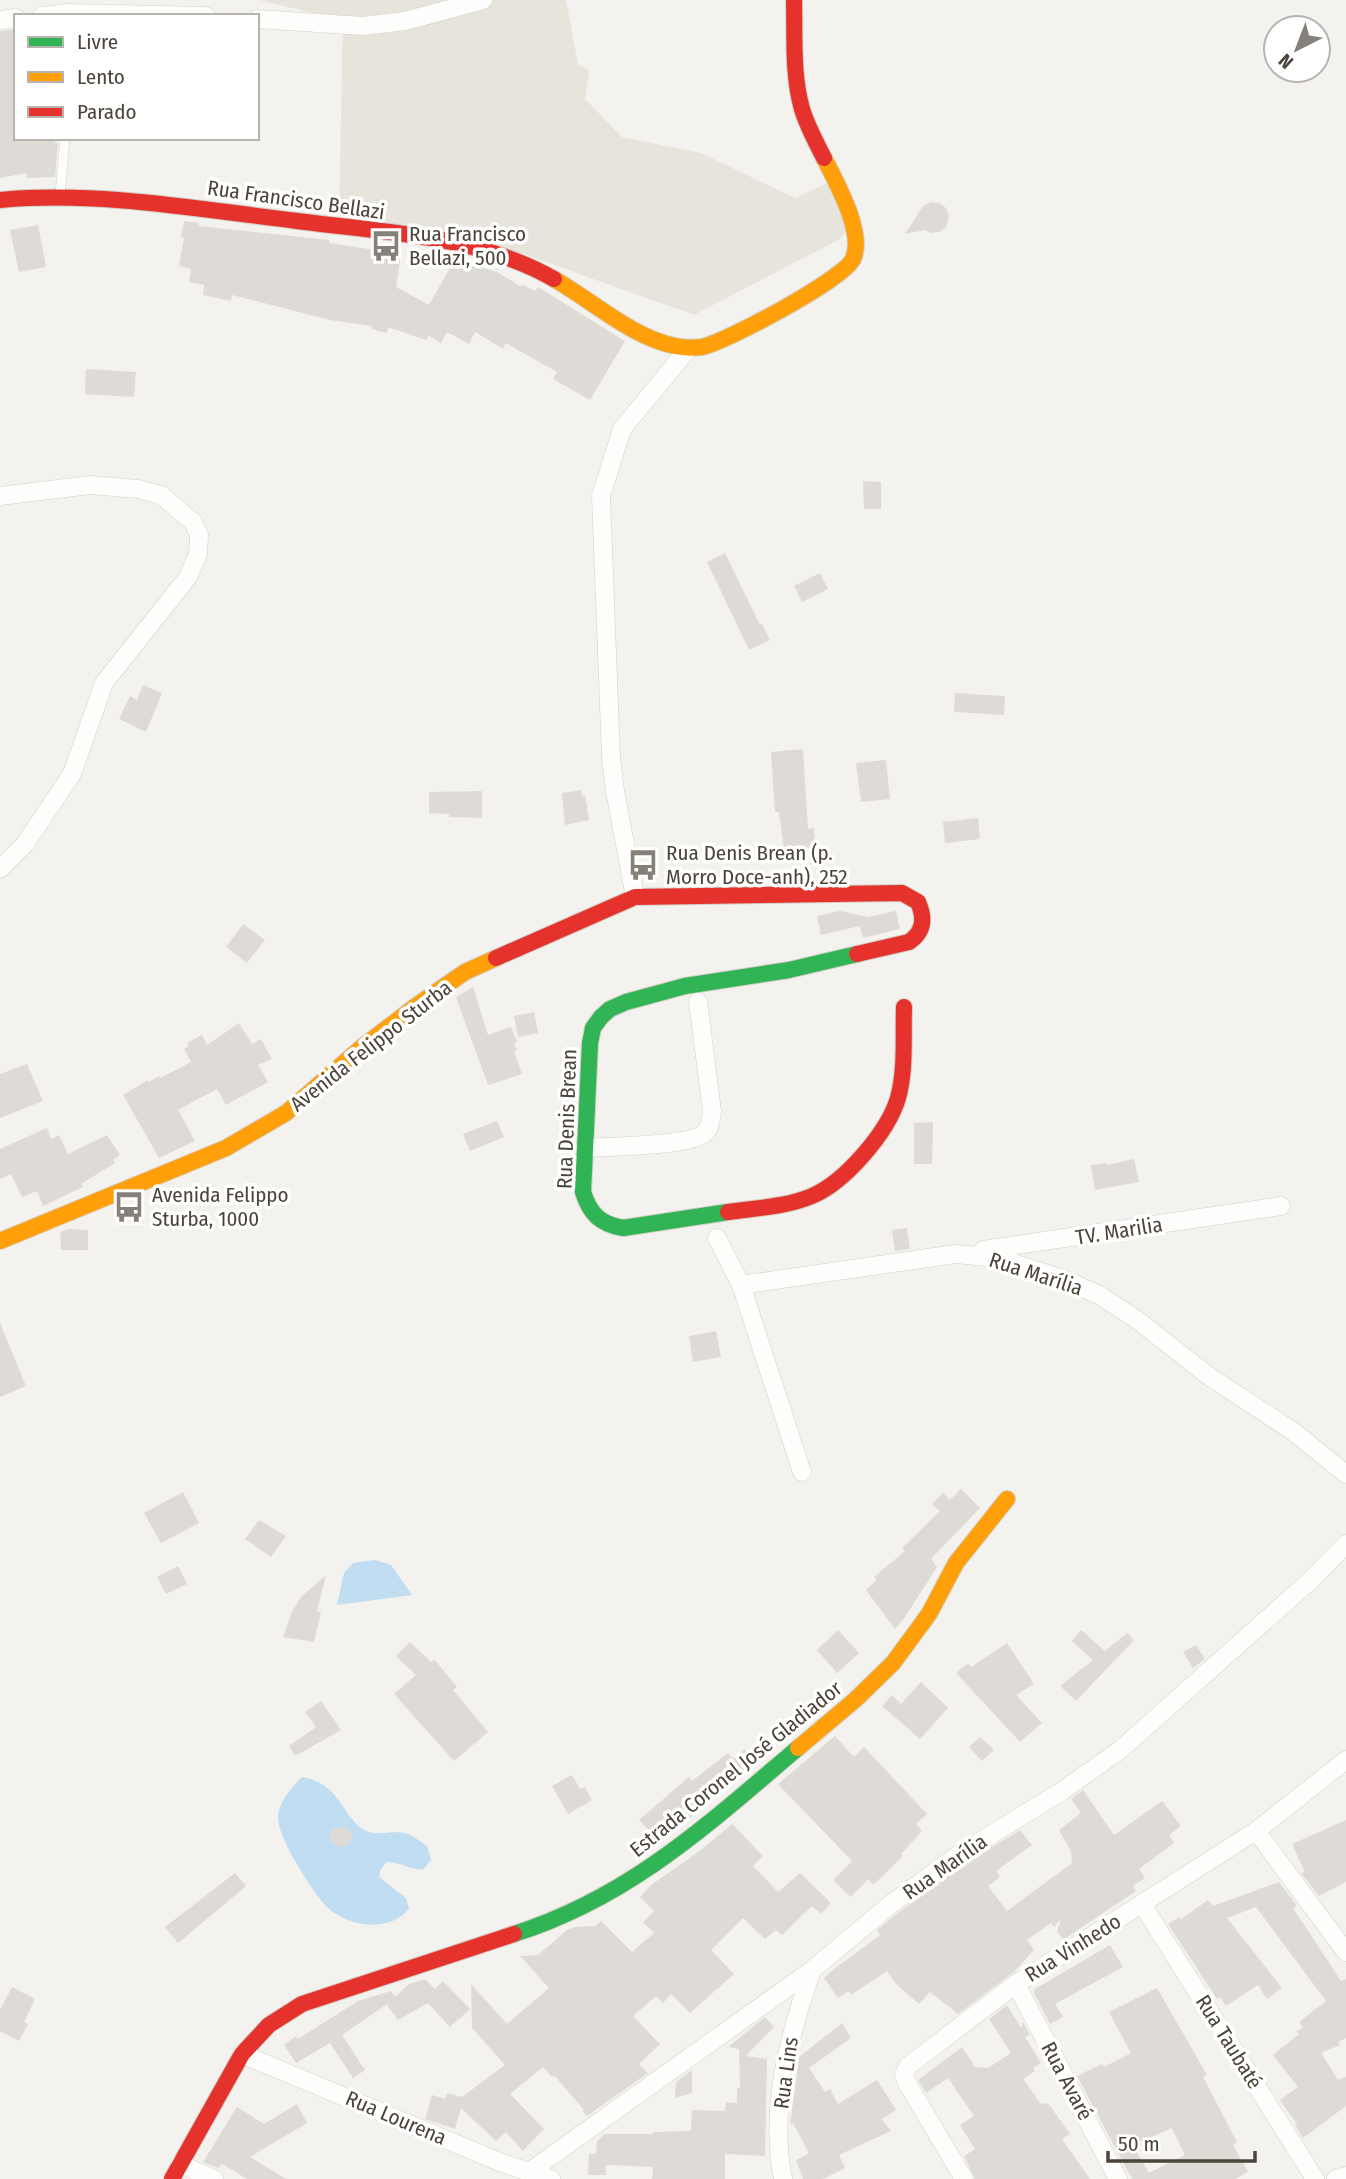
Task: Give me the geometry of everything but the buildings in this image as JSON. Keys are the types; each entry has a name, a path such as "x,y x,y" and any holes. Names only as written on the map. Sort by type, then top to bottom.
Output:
{"street":[{"path":"259,19 363,26 405,21 483,0"},
{"name":"Rua Francisco Bellazi","path":"0,200 60,195 123,198 401,235 471,247 505,255 583,296 645,336 688,349 705,347 733,336 833,277 847,267 854,257 855,231 803,111 797,88 794,0"},
{"path":"67,10 160,14"},
{"path":"635,897 611,757 601,496 622,429 657,383 688,349"},
{"path":"0,496 90,485 138,489 161,495 193,522 199,535 198,554 188,577 104,683 72,774 25,844 0,869"},
{"name":"Rua Denis Brean","path":"635,897 902,893 918,902 923,918 917,938 909,942 789,970 685,986 626,1002 610,1009 601,1017 593,1028 590,1043 583,1192 588,1209 598,1220 611,1226 623,1228 790,1203 817,1194 837,1182 860,1158 887,1121 898,1100 904,1007"},
{"name":"Avenida Felippo Sturba","path":"0,1241 226,1148 286,1113 361,1048 465,972 594,918 635,897"},
{"path":"586,1148 688,1142 706,1132 712,1111 698,1002"},
{"name":"TV. Marilia","path":"957,1254 1281,1206"},
{"path":"717,1238 741,1285 802,1472"},
{"name":"Rua Marília","path":"741,1285 957,1254 997,1258 1063,1279 1099,1295 1136,1319 1210,1377 1294,1432 1346,1474"},
{"name":"Estrada Coronel José Gladiador","path":"176,2172 242,2054 269,2025 302,2004 534,1928 578,1909 631,1881 688,1841 856,1699 893,1663 929,1614 956,1563 1007,1499"},
{"name":"Rua Marília","path":"529,2172 811,1970 891,1904 958,1855 1062,1791 1120,1750 1313,1578 1346,1544"},
{"name":"Rua Vinhedo","path":"964,2179 906,2083 908,2066 1016,1984 1256,1832 1344,1765"},
{"path":"1256,1832 1346,1952"},
{"name":"Rua Taubaté","path":"1142,1905 1314,2179"},
{"name":"Rua Lins","path":"783,2179 778,2133 782,2088 790,2034 811,1970"},
{"name":"Rua Avaré","path":"1016,1984 1118,2179"},
{"name":"Rua Lourena","path":"242,2054 500,2171 529,2172 551,2179"},
{"path":"176,2172 214,2179"},
{"path":"1336,2179 1346,2176"}],"lane":[{"path":"60,195 65,140"}],"shaded area":[{"path":"259,0 566,0 578,64 589,71 585,99 622,137 701,153 795,198 832,181 851,223 840,239 694,315 476,237 339,216 343,20"}],"water":[{"path":"375,1560 391,1565 412,1595 337,1605 344,1573 353,1563"},
{"path":"302,1777 325,1786 364,1830 408,1834 427,1846 431,1860 424,1869 386,1862 380,1871 379,1877 406,1898 409,1909 401,1917 380,1924 357,1923 336,1914 313,1890 290,1851 278,1818 283,1801"}],"traffic: fast":[{"path":"728,1212 623,1228 602,1221 593,1212 583,1192 593,1028 610,1009 626,1002 685,986 789,970 857,954"},
{"path":"514,1934 556,1919 631,1879 699,1831 798,1748"}],"traffic: slow":[{"path":"554,279 628,327 659,342 692,348 715,343 808,294 845,268 853,259 855,236 848,208 824,158"},
{"path":"0,1241 226,1148 286,1113 361,1048 416,1006 465,972 496,958"},
{"path":"798,1748 856,1699 893,1663 929,1614 956,1563 1007,1499"}],"traffic: jam":[{"path":"794,0 799,96 806,122 824,158"},
{"path":"0,200 112,200 396,233 462,244 493,253 554,279"},
{"path":"496,958 635,897 902,893 918,902 922,924 914,938 909,942 857,954"},
{"path":"728,1212 781,1205 812,1196 838,1180 864,1154 885,1126 901,1087 904,1007"},
{"path":"172,2179 242,2054 269,2025 302,2004 514,1934"}],"place":[{"name":"Rua Francisco Bellazi, 500","path":"386,246"},
{"name":"Rua Denis Brean (p. Morro Doce-anh), 252","path":"643,865"},
{"name":"Avenida Felippo Sturba, 1000","path":"129,1207"}]}
